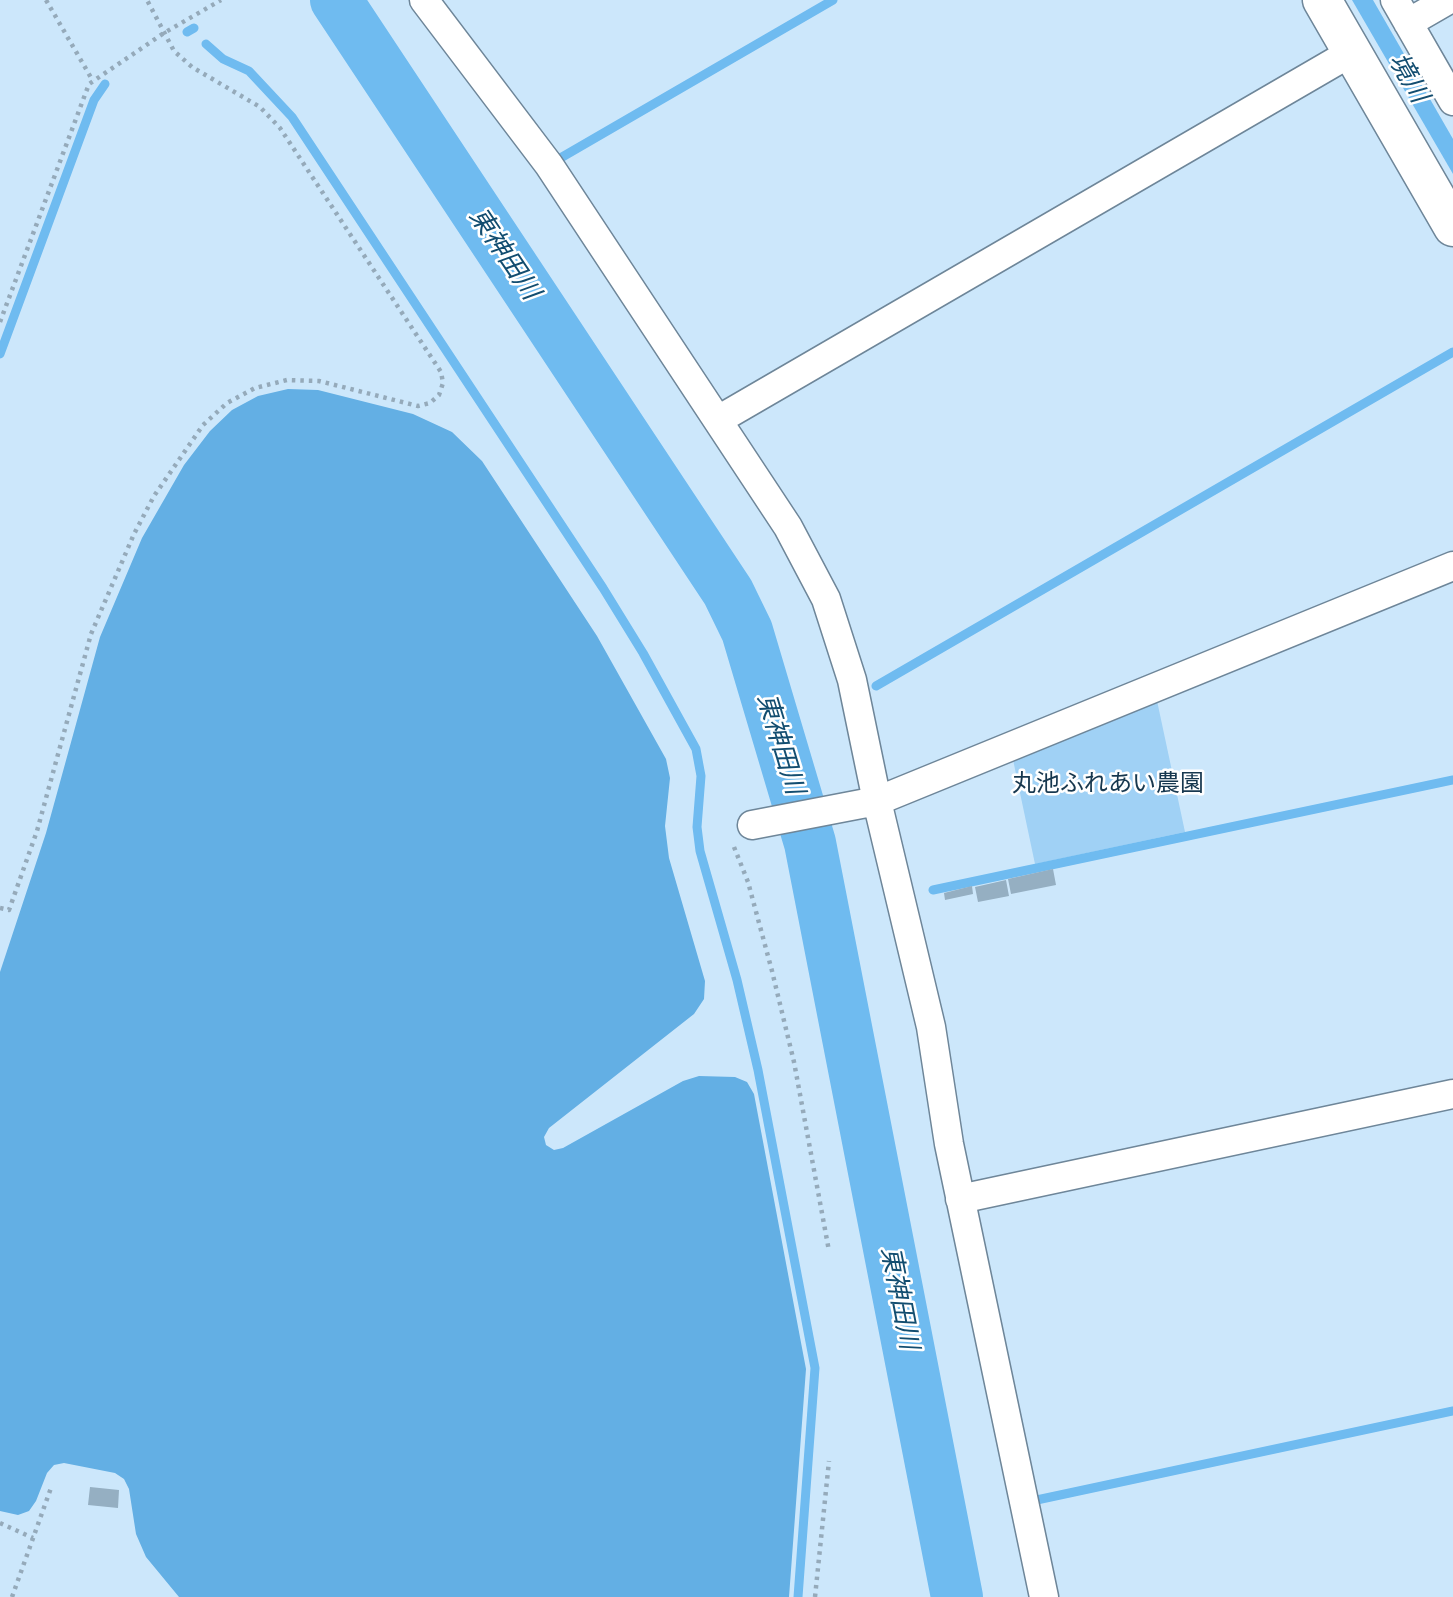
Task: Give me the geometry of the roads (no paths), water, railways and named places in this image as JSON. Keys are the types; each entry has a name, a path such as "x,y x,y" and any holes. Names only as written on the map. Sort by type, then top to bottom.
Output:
{"street":[{"path":"424,0 549,165 803,550 826,599 852,680 868,803 931,1027 960,1199 1044,1597"},
{"path":"1322,0 1453,227"},
{"path":"1448,0 1401,12 1453,101"},
{"path":"718,420 1352,52"},
{"path":"752,825 868,803 1453,566"},
{"path":"960,1199 1453,1094"}],"water":[{"name":"境川","path":"1352,0 1373,0 1453,139 1453,174"}],"waterway":[{"name":"東神田川","path":"336,0 728,592 747,631 810,843 957,1597"},
{"path":"557,160 833,0"},
{"path":"187,32 194,28"},
{"path":"206,44 223,59 249,71 292,117 603,588 643,653 696,749 701,776 697,827 700,851 737,980 758,1070 815,1368 798,1597"},
{"path":"0,354 94,100 105,84"},
{"path":"876,686 1453,352"},
{"path":"933,890 1453,780"},
{"path":"1032,1501 1453,1411"}],"park label":[{"name":"丸池ふれあい農園","path":"1108,784"}]}
